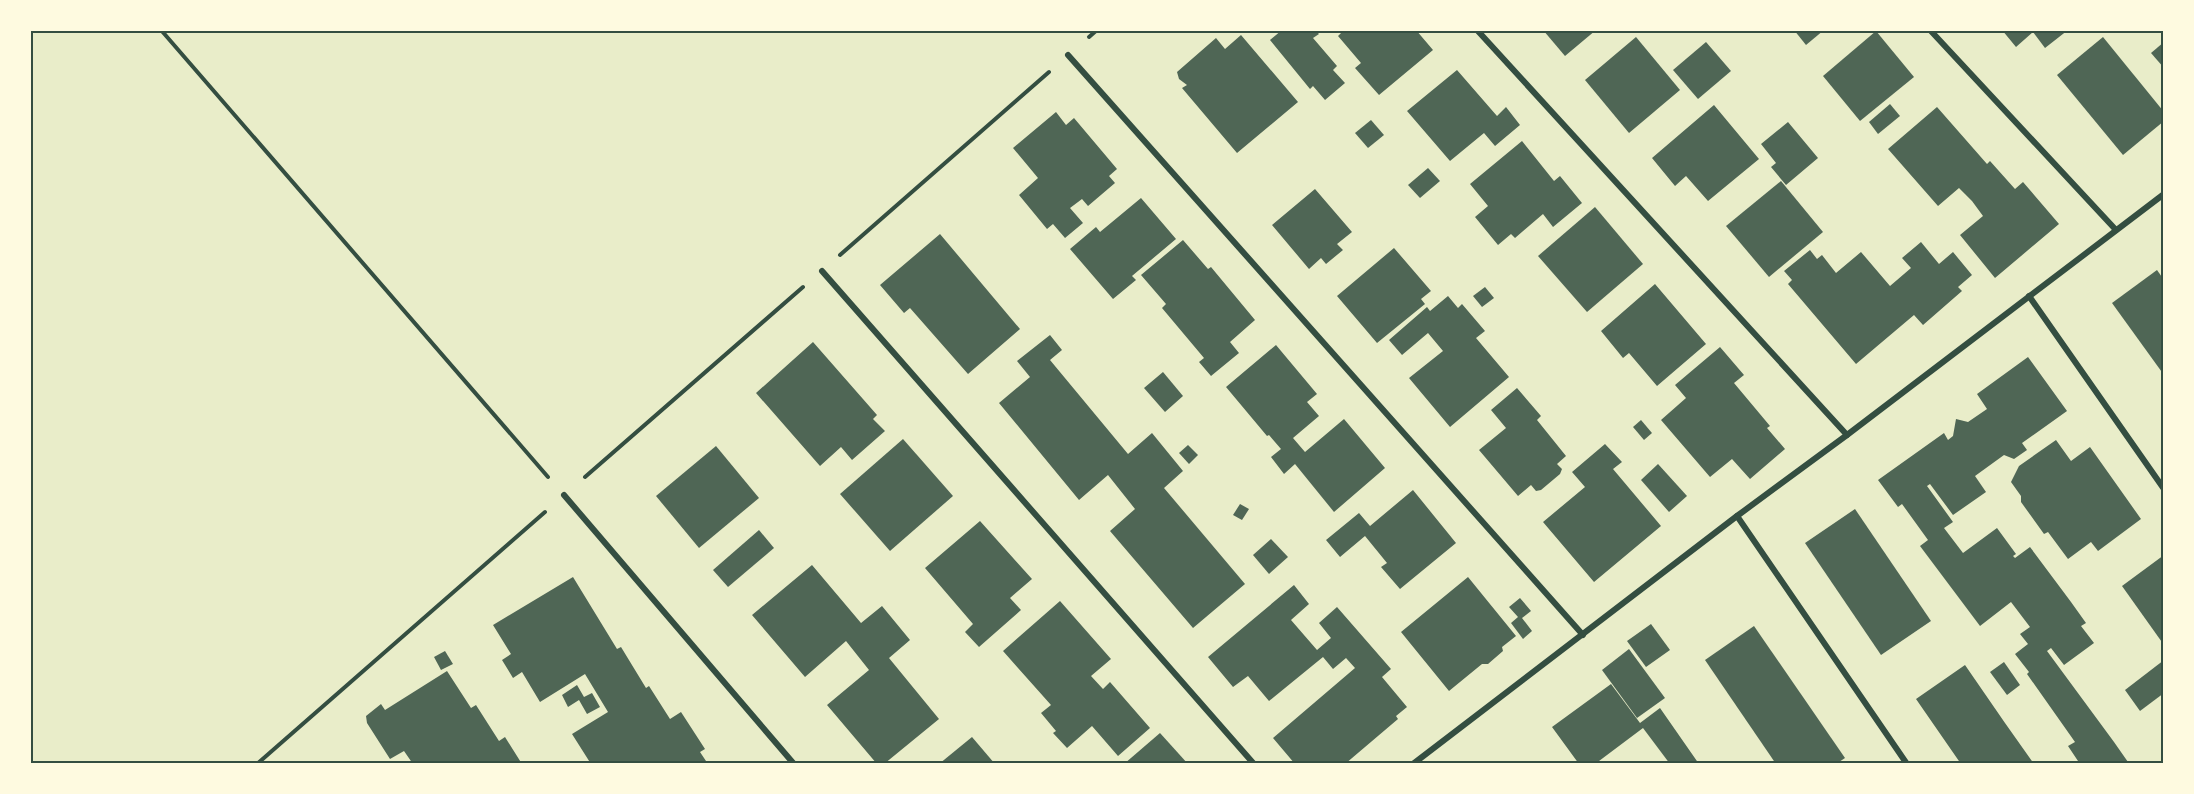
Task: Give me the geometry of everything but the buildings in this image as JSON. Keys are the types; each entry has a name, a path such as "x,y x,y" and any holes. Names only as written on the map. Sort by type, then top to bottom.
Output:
{"street":[{"path":"1477,30 1847,435"},
{"path":"1930,30 2116,230"},
{"path":"1068,56 1583,635"},
{"path":"1413,764 2164,194"},
{"path":"822,271 1254,764"},
{"path":"2029,296 2164,489"},
{"path":"564,495 795,764"},
{"path":"1737,516 1907,764"}],"path":[{"path":"161,30 564,495 260,763"}]}
